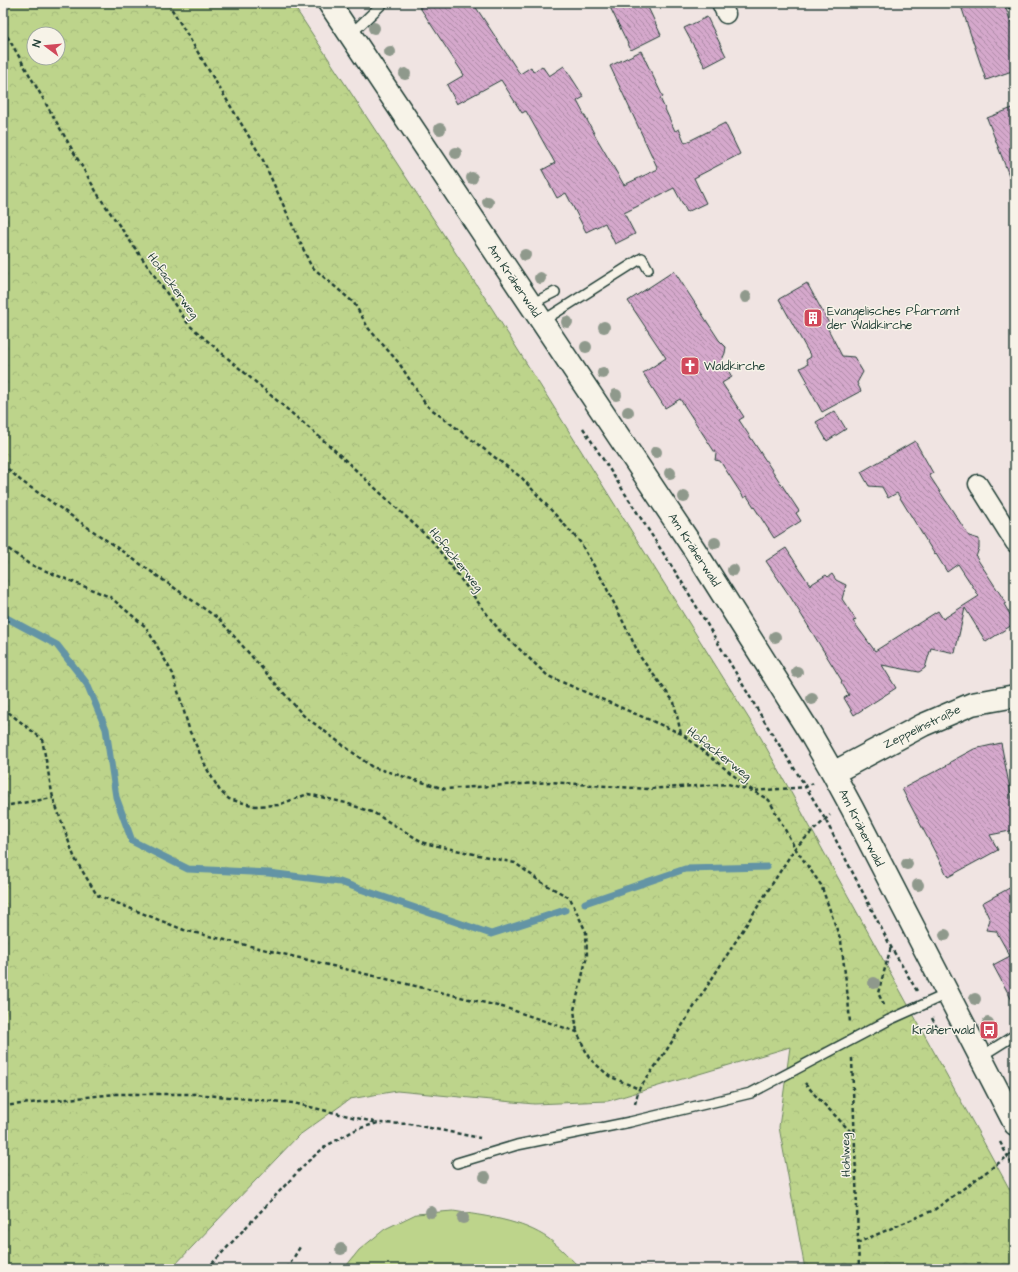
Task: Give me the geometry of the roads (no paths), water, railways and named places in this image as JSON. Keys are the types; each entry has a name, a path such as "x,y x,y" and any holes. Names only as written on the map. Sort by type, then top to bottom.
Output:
{"main road":[{"name":"Am Kräherwald","path":"329,3 694,549 810,733 833,773 1015,1124"},
{"name":"Zeppelinstraße","path":"833,773 923,725 972,704 1015,696"}],"street":[{"path":"978,484 1015,543"}],"lane":[{"path":"350,35 383,3"},
{"path":"536,313 642,258 648,269"},
{"path":"536,313 555,292"},
{"path":"457,1163 517,1145 630,1122 750,1093 889,1020 947,994"},
{"path":"980,1057 1015,1036"}],"waterway":[{"path":"3,616 57,645 87,684 106,729 116,797 132,841 188,869 269,873 340,882 491,934 565,910"},
{"path":"585,903 685,869 767,867"}],"place":[{"name":"Evangelisches Pfarramt der Waldkirche","path":"813,318"},
{"name":"Waldkirche","path":"690,366"},
{"name":"Kräherwald","path":"989,1030"}]}
